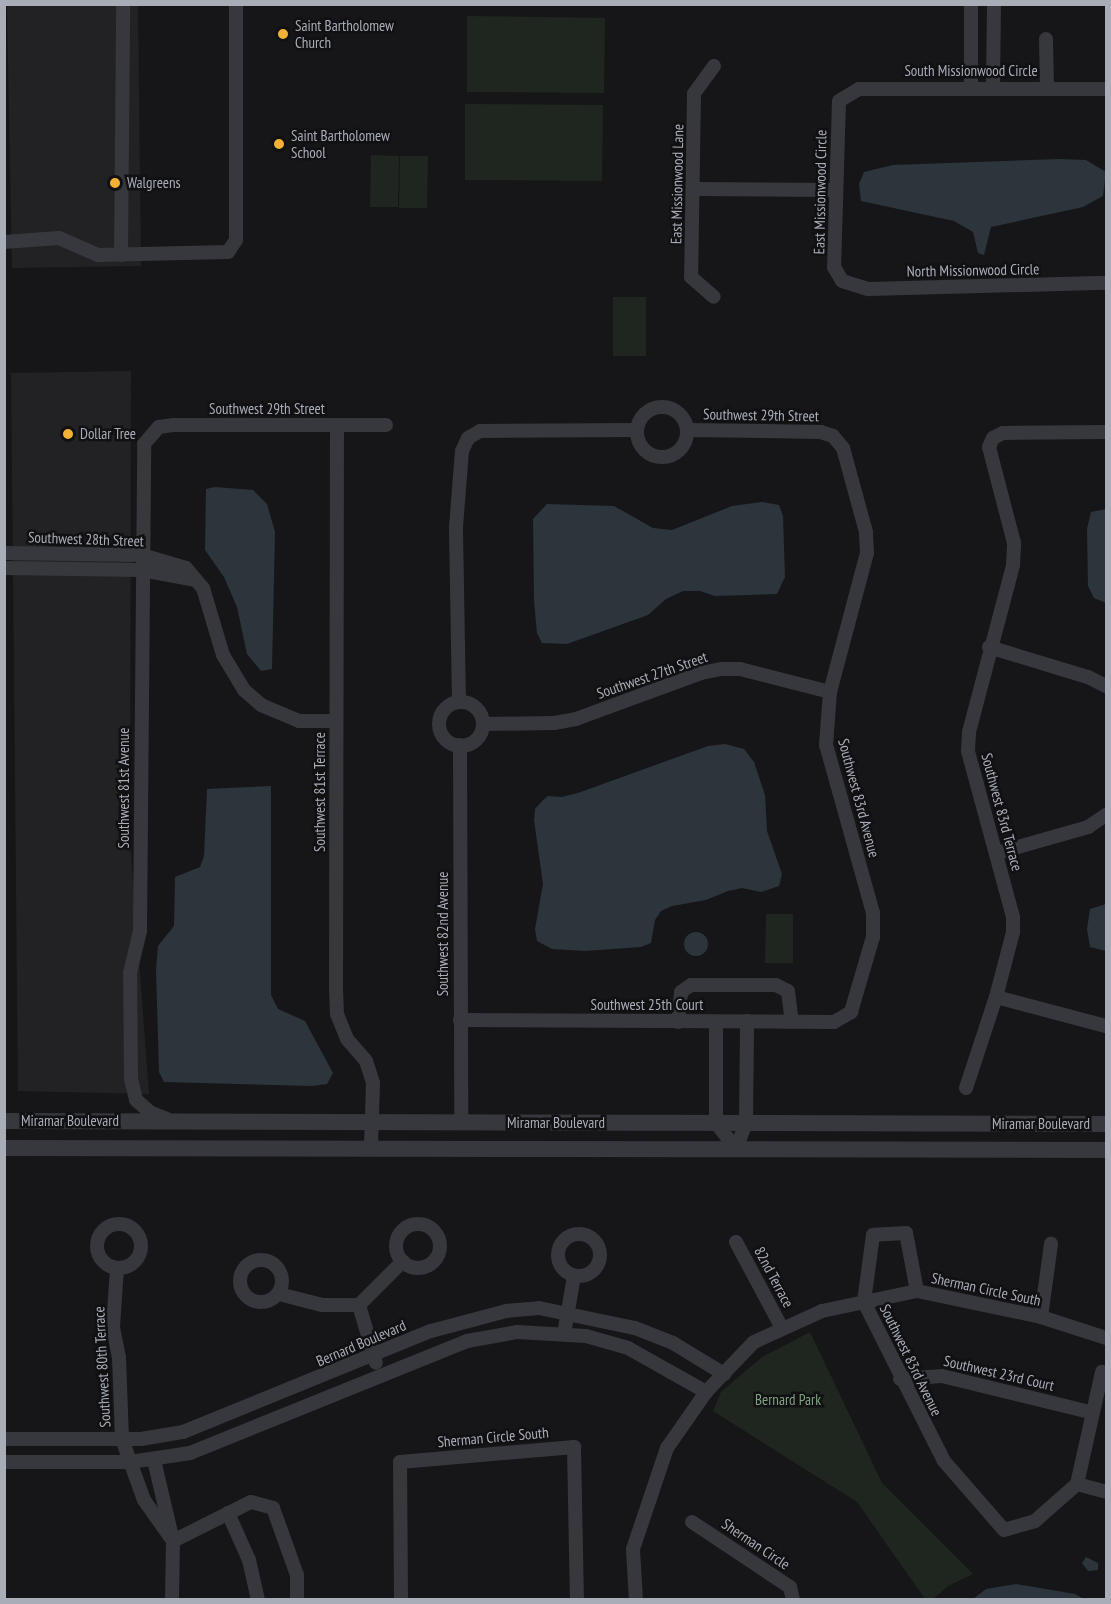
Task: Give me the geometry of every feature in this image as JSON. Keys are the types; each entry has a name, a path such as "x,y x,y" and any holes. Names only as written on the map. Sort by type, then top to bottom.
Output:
{"street":[{"path":"121,255 123,4"},
{"path":"4,242 59,238 98,255 228,252 236,240 237,4"},
{"path":"971,4 971,87"},
{"path":"993,87 994,4"},
{"path":"1046,39 1047,87"},
{"name":"East Missionwood Lane","path":"714,66 694,94 695,189 691,277 714,297"},
{"name":"South Missionwood Circle","path":"839,101 859,89 971,87 1107,89"},
{"name":"East Missionwood Circle","path":"839,101 834,267 842,281"},
{"path":"695,189 835,190"},
{"name":"North Missionwood Circle","path":"842,281 869,289 1107,283"},
{"name":"Southwest 29th Street","path":"666,408 680,415 687,430 678,452 662,458 646,452 637,430 643,415 666,408"},
{"name":"Southwest 29th Street","path":"151,434 159,427 174,425 387,425"},
{"name":"Southwest 81st Terrace","path":"337,426 337,1014 347,1039 366,1061 373,1083 371,1148"},
{"path":"459,702 456,527 462,451 468,438 480,431 637,430"},
{"name":"Southwest 29th Street","path":"687,430 821,432 833,436"},
{"name":"Southwest 83rd Terrace","path":"966,1088 996,997 1013,916 968,751 969,732 989,647 1013,565 1014,543 989,447 993,438 1003,433 1107,432"},
{"name":"Southwest 81st Avenue","path":"151,434 142,454 140,931 130,973 131,1078 136,1100 151,1113 172,1121"},
{"name":"Southwest 83rd Avenue","path":"833,436 843,448 866,532 867,553 830,692 826,745 873,913 873,937 851,1012 834,1022"},
{"name":"Southwest 28th Street","path":"4,553 142,555 186,568 211,605 223,655 244,690 261,705 299,721 336,721"},
{"name":"Southwest 28th Street","path":"4,568 142,570 196,580"},
{"path":"989,647 1088,677 1107,686"},
{"name":"Southwest 27th Street","path":"483,724 554,723 576,718 701,673 722,669 740,669 830,692"},
{"path":"459,702 473,706 483,724 478,737 460,745 447,740 440,728 442,713 459,702"},
{"name":"Southwest 82nd Avenue","path":"460,745 460,1122"},
{"path":"997,853 1088,827 1107,815"},
{"path":"678,1022 681,992 691,986 765,985 788,991 792,1022"},
{"path":"996,997 1107,1026"},
{"name":"Southwest 25th Court","path":"460,1020 834,1022"},
{"path":"736,1149 746,1123 747,1021"},
{"path":"716,1022 716,1123 736,1149"},
{"name":"Miramar Boulevard","path":"4,1121 1107,1124"},
{"name":"Miramar Boulevard","path":"4,1148 1107,1150"},
{"name":"Southwest 83rd Avenue","path":"917,1291 906,1233 873,1235 864,1302 900,1379 944,1461 1004,1530 1035,1521 1077,1484"},
{"name":"82nd Terrace","path":"736,1242 782,1328"},
{"path":"1041,1317 1051,1244"},
{"path":"279,1294 322,1305 359,1305 403,1261"},
{"name":"Southwest 80th Terrace","path":"117,1268 113,1327 119,1356 122,1439 144,1500 173,1540"},
{"path":"564,1334 574,1276"},
{"name":"Sherman Circle South","path":"636,1599 633,1549 667,1448 706,1392 754,1342 822,1311 917,1291 1041,1317 1107,1338"},
{"path":"359,1305 380,1377"},
{"name":"Bernard Boulevard","path":"4,1439 156,1438 192,1429 475,1316 539,1308 635,1328 674,1343 724,1374"},
{"path":"4,1462 154,1460 229,1440 467,1341 518,1332 564,1334 628,1348 706,1392"},
{"path":"1102,1372 1090,1412 1077,1484 1107,1492"},
{"name":"Southwest 23rd Court","path":"900,1379 942,1376 1090,1412"},
{"name":"Sherman Circle South","path":"401,1599 400,1462 574,1447 577,1599"},
{"path":"154,1460 173,1540 172,1599"},
{"path":"173,1540 251,1502 273,1508 297,1575 297,1599"},
{"path":"228,1513 249,1560 258,1599"},
{"name":"Sherman Circle","path":"692,1522 790,1587 793,1599"}],"shaded area":[{"path":"7,5 138,5 141,266 12,268"},
{"path":"1086,160 1106,172 1103,196 1083,207 991,227 984,255 978,253 973,232 954,221 861,201 859,184 864,172 893,165"},
{"path":"131,371 130,841 149,1094 18,1091 11,373"},
{"path":"215,487 253,490 267,504 275,532 272,669 261,671 247,654 237,607 224,577 205,550 206,489"},
{"path":"762,502 779,505 783,516 785,577 777,594 715,596 700,591 683,591 666,599 648,615 567,644 542,643 537,633 534,601 533,519 547,504 614,506 653,528 672,530 732,506"},
{"path":"1106,509 1106,603 1094,598 1088,586 1087,529 1091,512"},
{"path":"725,744 744,749 754,762 765,795 767,831 782,874 779,886 761,892 742,888 706,900 672,906 661,911 655,920 651,943 641,947 585,951 552,949 537,941 535,929 543,884 534,820 535,809 543,800 548,796 562,797 578,793 708,746"},
{"path":"271,786 271,995 278,1009 305,1021 333,1073 327,1084 312,1086 164,1082 159,1072 156,970 158,946 174,926 175,877 200,867 204,856 207,789"},
{"path":"1106,904 1106,951 1090,947 1087,929 1090,909"},
{"path":"696,932 705,935 708,944 705,953 696,956 687,953 684,944 687,935"},
{"path":"1086,1557 1098,1563 1098,1570 1088,1571 1082,1563"},
{"path":"1016,1584 1075,1594 1084,1599 973,1599 986,1589"}],"green space":[{"path":"467,16 605,18 604,93 467,92"},
{"path":"465,104 603,105 602,181 465,180"},
{"path":"371,155 399,156 398,207 370,207"},
{"path":"400,156 428,156 427,208 399,208"},
{"path":"613,297 646,297 646,356 613,356"},
{"path":"766,914 793,914 793,963 765,963"},
{"name":"Bernard Park","path":"810,1332 882,1483 973,1574 948,1586 933,1599 925,1599 857,1502 713,1411 721,1392 762,1357"}],"place":[{"name":"Saint Bartholomew Church","path":"283,34"},
{"name":"Saint Bartholomew School","path":"279,144"},
{"name":"Walgreens","path":"115,183"},
{"name":"Dollar Tree","path":"68,434"}]}
